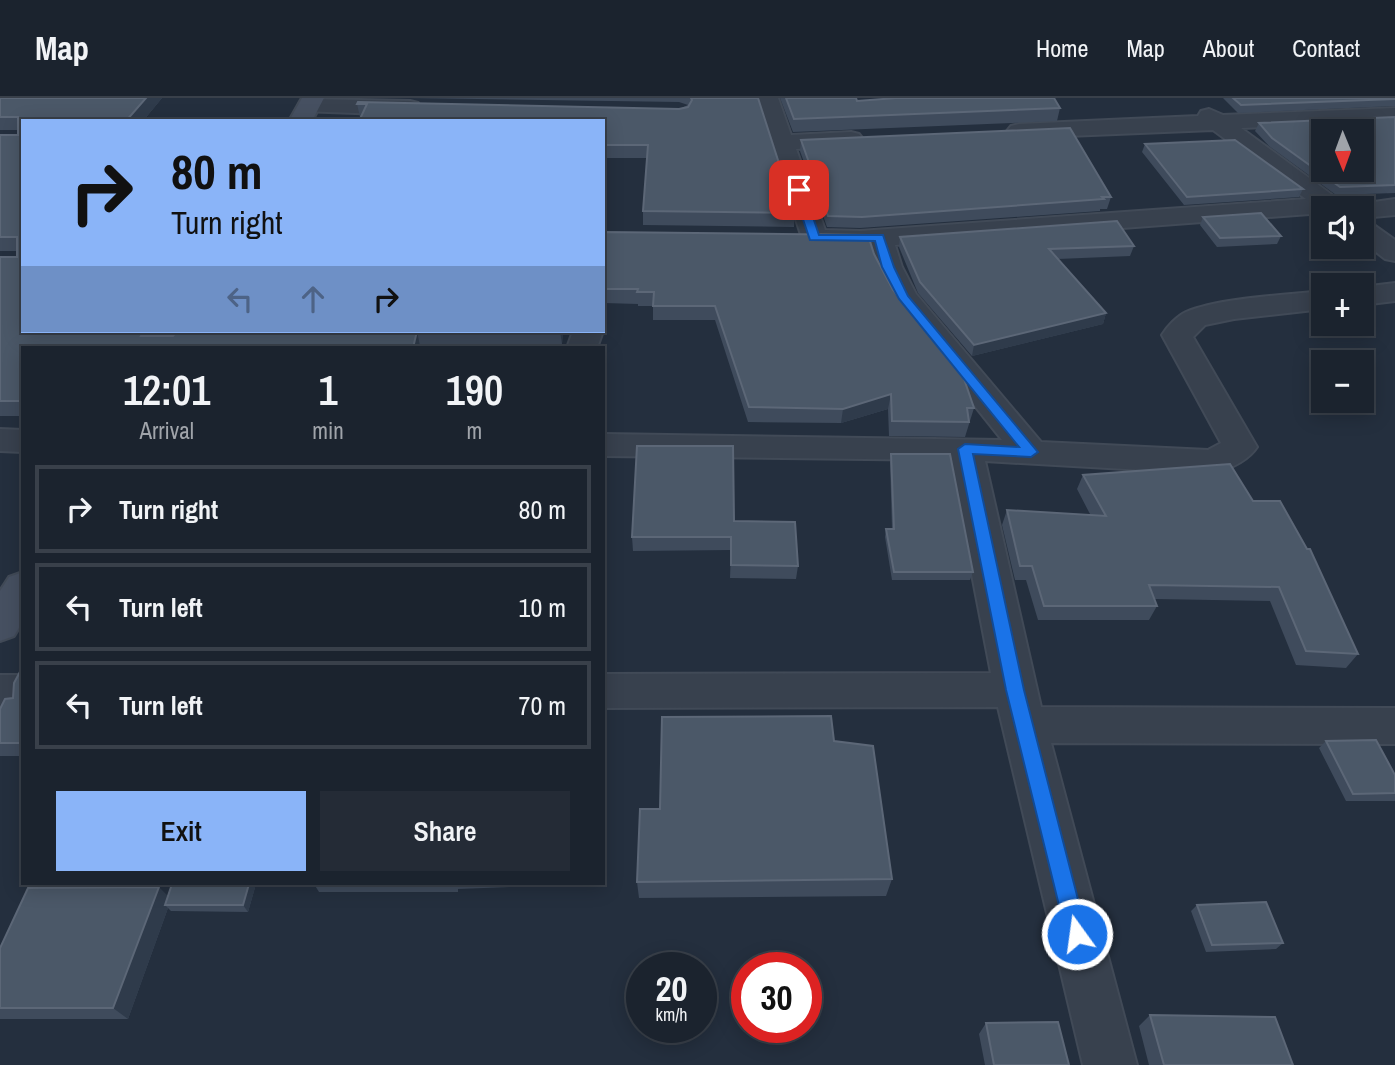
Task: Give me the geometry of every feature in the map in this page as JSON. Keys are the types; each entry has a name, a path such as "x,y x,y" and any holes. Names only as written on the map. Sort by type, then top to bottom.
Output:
{"street":[{"path":"767,98 783,142 801,238 879,237 1311,208"},
{"path":"1185,98 1317,196"},
{"path":"307,108 432,108"},
{"path":"992,132 1395,115"},
{"path":"783,142 867,138"},
{"path":"1374,209 1395,207"},
{"path":"879,237 888,267 903,297 1031,452"},
{"path":"1374,238 1395,253"},
{"path":"1374,295 1395,292"},
{"path":"605,445 965,449 1213,462 1240,447 1177,335 1195,318 1234,310 1311,301"},
{"path":"0,440 21,441"},
{"path":"965,449 1020,708 1110,1065"},
{"path":"0,625 21,589"},
{"path":"605,691 1395,726"},
{"path":"0,692 21,692"}],"building":[{"path":"0,98 146,98 128,119 21,119 21,333 143,333 141,336 173,336 175,333 417,333 413,346 21,346 21,401 0,401 0,257 17,257 17,237 0,237 0,135 18,135 18,117 0,117"},
{"path":"691,98 758,98 795,213 643,211 648,145 605,145 605,119 360,119 367,104 357,104 358,102 679,109 688,107"},
{"path":"786,98 856,98 857,101 896,98 1054,98 1060,108 794,119"},
{"path":"1233,98 1395,98 1395,99 1241,105"},
{"path":"1395,117 1395,185 1340,187 1333,182 1374,182 1374,119 1350,119"},
{"path":"1311,121 1311,166 1272,138 1259,123"},
{"path":"1070,128 1111,197 862,217 828,216 801,140"},
{"path":"1235,140 1303,189 1187,197 1145,144"},
{"path":"1261,213 1281,236 1220,238 1203,217"},
{"path":"1117,221 1134,246 1049,249 1106,313 974,345 920,282 900,237"},
{"path":"605,232 868,235 874,254 893,290 963,376 974,408 967,408 969,422 892,421 891,394 843,409 749,407 715,306 653,306 654,292 637,292 638,289 605,289"},
{"path":"637,446 733,446 734,521 795,522 798,566 731,565 731,537 632,537"},
{"path":"891,454 950,454 973,572 894,572 886,529 894,529"},
{"path":"1230,464 1253,501 1280,501 1307,549 1310,549 1358,654 1306,651 1279,587 1149,585 1157,606 1044,606 1032,566 1020,566 1007,510 1106,516 1083,475"},
{"path":"21,670 21,743 0,743 0,709 5,699 13,698 14,683"},
{"path":"831,716 834,741 873,746 892,879 637,882 640,809 660,809 662,717"},
{"path":"1376,740 1395,775 1395,793 1353,794 1326,741"},
{"path":"172,885 249,885 243,905 165,905"},
{"path":"159,887 113,1008 0,1008 0,948 28,888"},
{"path":"1266,902 1283,943 1212,945 1197,905"},
{"path":"1150,1015 1275,1017 1293,1065 1164,1065"},
{"path":"1058,1022 1069,1065 994,1065 986,1023"}],"route":[{"path":"799,190 814,238 879,237 888,267 903,297 1031,452 965,449 1015,690 1077,934"}]}
